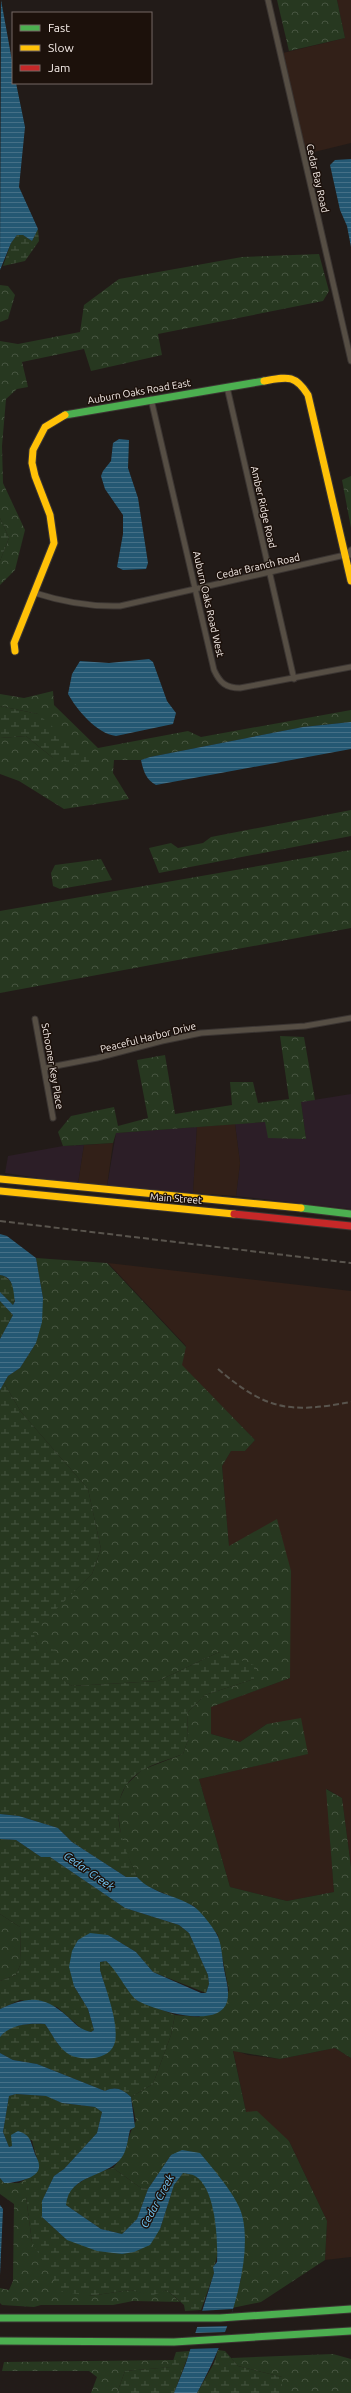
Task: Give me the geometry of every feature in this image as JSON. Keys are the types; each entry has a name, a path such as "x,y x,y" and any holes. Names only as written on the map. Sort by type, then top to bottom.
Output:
{"main road":[{"name":"Auburn Oaks Road East","path":"15,652 14,643 52,552 55,535 52,516 32,470 31,458 35,443 42,430 52,421 71,413 287,377 300,382 308,395 349,553"},
{"path":"349,553 351,581"},
{"name":"Main Street","path":"0,1179 117,1192 228,1200 351,1214"},
{"name":"Main Street","path":"0,1191 115,1204 228,1212 351,1226"},
{"path":"0,2318 178,2320 351,2309"},
{"path":"0,2341 174,2342 351,2331"}],"street":[{"name":"Cedar Bay Road","path":"268,0 351,361"},
{"name":"Amber Ridge Road","path":"227,387 294,679"},
{"name":"Auburn Oaks Road West","path":"151,400 214,670 224,685 231,688 240,688 351,667"},
{"name":"Cedar Branch Road","path":"35,593 64,602 100,607 138,603 270,573 349,553"},
{"name":"Schooner Key Place","path":"35,1018 53,1118"},
{"name":"Peaceful Harbor Drive","path":"44,1068 97,1058 162,1041 201,1033 299,1027 351,1018"},
{"path":"115,1204 117,1192"},
{"path":"322,1223 323,1211"}],"shaded area":[{"path":"337,0 351,0 351,143 306,154 283,53 345,38"},
{"path":"351,1094 351,1209 236,1196 240,1163 235,1124 265,1122 306,1139 301,1102"},
{"path":"235,1124 240,1163 236,1196 193,1193 197,1127"},
{"path":"197,1127 193,1193 107,1186 116,1133"},
{"path":"113,1143 107,1186 78,1184 84,1145"},
{"path":"84,1145 78,1184 5,1173 8,1156 63,1146"},
{"path":"108,1263 351,1291 351,1867 342,1798 327,1789 334,1892 287,1901 230,1887 199,1779 307,1754 267,1724 240,1742 211,1734 210,1707 290,1678 229,1546 222,1466 231,1451 245,1451 255,1440 181,1365 186,1346"},
{"path":"335,2048 351,2058 351,2257 325,2260 327,2221 289,2141 246,2112 233,2050 248,2055 280,2059"}],"green space":[{"path":"277,0 337,0 345,38 289,51"},
{"path":"38,229 39,241 25,261 3,266 11,243 17,235 23,235 32,241"},
{"path":"319,254 329,291 323,301 158,334 162,355 91,371 84,349 22,362 28,387 17,389 6,399 2,446 3,483 25,530 15,570 0,585 0,561 9,538 0,518 0,341 18,344 80,332 84,305 119,279 242,257"},
{"path":"0,285 8,286 15,295 8,319 0,322"},
{"path":"351,476 351,528 342,480"},
{"path":"0,518 9,538 0,561"},
{"path":"53,691 54,705 98,748 188,731 201,737 351,710 351,722 303,727 141,760 114,760 113,773 129,799 64,809 19,781 0,774 0,738 26,736 53,758 38,714 0,706 0,694 24,698"},
{"path":"0,706 38,714 93,762 85,767 53,758 26,736 0,738"},
{"path":"351,810 351,836 159,873 149,848 171,843 178,848 203,843 211,837"},
{"path":"351,850 351,928 0,993 0,911"},
{"path":"101,859 112,880 60,889 53,886 51,873 55,865"},
{"path":"280,1036 304,1037 315,1100 301,1102 306,1139 268,1138 265,1122 116,1133 113,1143 63,1146 58,1132 71,1116 114,1107 118,1126 148,1118 137,1060 165,1055 175,1114 232,1105 230,1082 253,1082 258,1103 289,1099"},
{"path":"36,1258 107,1263 186,1347 182,1365 255,1440 245,1451 231,1451 222,1466 229,1546 277,1519 291,1571 290,1678 211,1707 211,1734 240,1742 267,1724 301,1718 308,1754 199,1779 230,1887 287,1901 334,1892 326,1789 342,1798 351,1867 351,2058 335,2048 280,2059 233,2051 246,2112 257,2111 289,2141 327,2221 325,2260 261,2302 232,2308 241,2279 171,2155 148,2189 141,2188 113,2168 122,2156 136,2121 131,2097 153,2084 171,2035 175,2015 199,2017 229,1991 218,1935 194,1906 144,1885 137,1877 122,1843 117,1805 126,1785 142,1770 183,1754 188,1740 187,1713 205,1695 254,1679 219,1652 158,1681 72,1686 59,1678 60,1663 37,1644 32,1632 92,1574 101,1549 88,1489 21,1412 4,1383 8,1376 20,1368 36,1343 43,1298"},
{"path":"0,1275 8,1279 13,1287 15,1296 13,1305 0,1292"},
{"path":"0,1301 13,1315 0,1339"},
{"path":"4,1383 21,1412 88,1489 101,1549 92,1574 33,1632 37,1644 55,1650 60,1663 60,1678 72,1686 158,1681 219,1652 254,1665 254,1679 205,1695 187,1713 188,1740 183,1754 143,1770 130,1780 122,1792 119,1806 121,1834 137,1877 126,1877 72,1842 58,1828 19,1816 0,1814 0,1390"},
{"path":"0,1839 16,1840 41,1857 50,1857 125,1908 179,1925 189,1933 208,1975 209,1984 206,1993 153,1972 136,1952 108,1935 74,1986 88,2009 94,2030 91,2032 83,2030 57,2007 20,2000 0,2009 0,1981 16,1975 21,1963 20,1927 0,1914"},
{"path":"0,1914 20,1927 21,1963 16,1975 0,1981"},
{"path":"106,1961 114,1967 136,2000 175,2015 171,2035 153,2084 131,2097 119,2089 105,2091 37,2064 13,2060 0,2053 0,2037 7,2029 20,2025 45,2024 58,2044 87,2058 107,1993 99,1962"},
{"path":"16,2094 47,2096 62,2103 95,2107 102,2112 97,2133 64,2169 54,2176 42,2201 42,2217 67,2240 160,2229 174,2185 183,2173 194,2175 201,2182 207,2193 215,2220 218,2248 213,2267 214,2273 201,2310 185,2311 184,2305 167,2290 151,2296 131,2290 89,2296 60,2291 32,2242 26,2197 26,2179 36,2171 38,2162 32,2140 9,2147 3,2132 9,2096"},
{"path":"113,2168 141,2188 148,2189 137,2219 122,2234 101,2229 66,2205 67,2195 74,2186"},
{"path":"0,2178 4,2183 19,2183 26,2179 26,2197 32,2242 89,2296 131,2290 151,2295 167,2290 180,2302 133,2301 113,2305 41,2305 34,2307 2,2305 0,2303 0,2288 9,2290 13,2281 14,2204 0,2194"},
{"path":"218,2350 225,2351 238,2366 282,2377 282,2393 197,2393 214,2363"},
{"path":"190,2351 174,2393 117,2393 125,2371 171,2367 176,2352"},
{"path":"333,2354 351,2359 351,2393 282,2393 282,2377 238,2366 231,2358"},
{"path":"174,2360 172,2367 125,2371 117,2393 91,2393 97,2377 89,2371 2,2371 4,2362"}],"water":[{"path":"1,0 12,60 12,84 16,84 25,127 19,187 38,229 32,241 23,235 17,235 11,243 0,270"},
{"path":"351,159 351,247 347,226 340,210 330,165 335,160"},
{"path":"119,439 129,440 128,468 138,498 148,563 146,569 123,570 117,567 123,534 123,515 105,489 101,476 111,461 113,443"},
{"path":"149,659 153,662 167,701 176,713 173,724 116,736 109,734 102,731 88,720 68,694 72,674 80,661 109,663"},
{"path":"351,722 351,749 156,785 147,778 141,760 303,727"},
{"path":"0,1234 7,1236 36,1258 43,1298 42,1322 36,1343 20,1368 8,1376 0,1390 0,1339 13,1315 0,1301 0,1292 13,1305 15,1301 13,1288 10,1281 5,1276 0,1275"},
{"name":"Cedar Creek","path":"0,1814 19,1816 58,1828 72,1842 126,1877 137,1877 149,1887 186,1902 196,1908 211,1926 220,1941 228,1994 227,2002 221,2010 212,2015 199,2016 171,2013 146,2005 135,1998 106,1961 100,1962 100,1970 112,2007 116,2037 114,2045 106,2054 95,2058 82,2058 70,2055 59,2045 45,2024 21,2025 9,2029 0,2037 0,2009 27,2000 43,2001 59,2010 81,2028 91,2032 94,2030 88,2009 74,1986 69,1967 72,1951 78,1940 90,1933 108,1935 136,1952 153,1972 201,1993 206,1993 209,1984 208,1975 189,1933 179,1925 125,1908 50,1857 41,1857 16,1840 0,1839"},
{"name":"Cedar Creek","path":"0,2053 13,2060 37,2064 105,2091 119,2089 131,2097 135,2127 130,2130 124,2154 116,2164 81,2181 74,2187 69,2195 66,2205 101,2229 122,2234 137,2219 148,2189 171,2155 182,2150 200,2153 225,2184 237,2202 243,2219 245,2240 244,2262 233,2309 225,2332 207,2375 197,2393 174,2393 186,2363 214,2273 213,2267 217,2262 217,2241 214,2216 211,2203 202,2182 191,2174 183,2173 174,2185 160,2229 150,2245 134,2252 122,2254 97,2251 67,2240 42,2217 42,2201 54,2176 64,2169 97,2133 102,2112 95,2107 62,2103 46,2096 16,2094 9,2096 3,2132 9,2147 12,2146 11,2135 18,2131 25,2134 30,2140 39,2165 36,2174 31,2177 20,2181 4,2183 0,2178"},
{"path":"0,2205 3,2209 0,2275"}],"pier":[{"path":"233,2309 228,2326 194,2327 199,2311"},
{"path":"226,2332 220,2348 188,2349 193,2333"}],"railway":[{"path":"0,1221 351,1263"},
{"path":"218,1369 235,1383 251,1393 266,1401 280,1405 311,1407 351,1402"}],"traffic: fast":[{"path":"65,415 264,381"},
{"path":"301,1208 351,1214"},
{"path":"0,2318 220,2318 351,2309"},
{"path":"0,2341 174,2342 351,2331"}],"traffic: slow":[{"path":"264,381 285,378 294,380 299,383 308,395 351,581"},
{"path":"15,651 14,643 54,543 50,515 35,476 32,463 33,450 45,427 65,415"},
{"path":"0,1179 301,1208"},
{"path":"0,1191 234,1214"}],"traffic: jam":[{"path":"234,1214 351,1226"}]}
